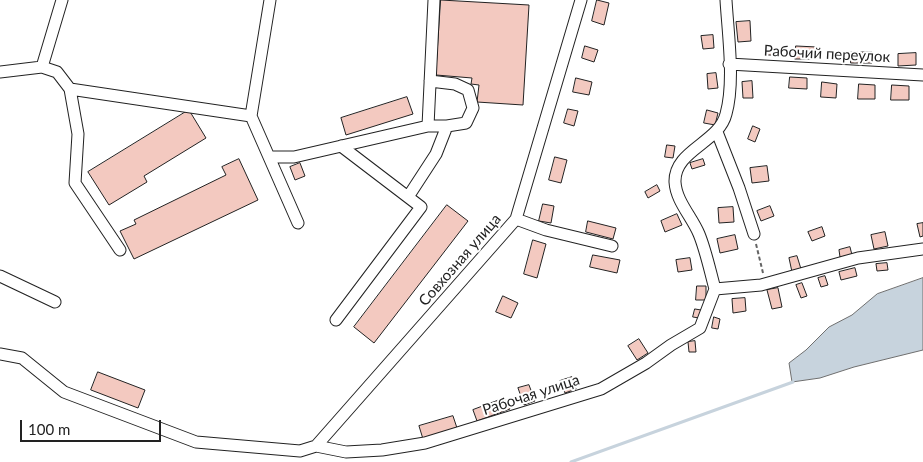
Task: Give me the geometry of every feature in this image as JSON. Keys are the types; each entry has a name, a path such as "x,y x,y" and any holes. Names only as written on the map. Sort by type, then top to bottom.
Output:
{"street":[{"path":"42,67 62,0"},
{"path":"270,0 251,116 298,223"},
{"path":"428,126 434,0"},
{"name":"Совхозная улица","path":"316,446 516,219 581,0"},
{"path":"726,0 730,91 726,116 717,132 680,163 675,182 681,204 699,234 715,289 765,284 858,258 923,249"},
{"name":"Рабочий переулок","path":"729,64 923,75"},
{"path":"0,72 42,67 57,72 70,89 78,134 75,183 120,250"},
{"path":"269,157 294,157 428,126 466,123 473,108 468,90 455,84 430,81"},
{"path":"70,89 251,116"},
{"path":"408,197 436,154 447,126"},
{"path":"717,132 739,188 754,234"},
{"path":"336,320 421,207 341,146"},
{"path":"516,219 546,230 612,246"},
{"path":"0,276 55,302"},
{"name":"Рабочая улица","path":"316,446 346,452 382,450 424,443 601,388 646,363 670,345 700,328 715,289"},
{"path":"0,354 22,358 64,392 196,442 300,451 316,446"}],"path":[{"path":"754,234 765,284"}],"shaded area":[{"path":"923,278 923,350 854,367 820,378 792,382 789,363 806,350 829,327 852,315 877,294"}],"building":[{"path":"441,0 529,5 523,105 477,102 479,85 471,84 472,78 436,75"},
{"path":"597,0 609,3 604,25 592,21"},
{"path":"750,21 751,41 738,42 736,22"},
{"path":"713,35 714,48 703,49 701,36"},
{"path":"585,46 598,50 594,62 582,58"},
{"path":"796,46 817,47 816,59 795,59"},
{"path":"767,49 775,50 775,55 767,55"},
{"path":"851,52 872,52 872,63 851,63"},
{"path":"916,53 916,65 898,66 898,54"},
{"path":"716,73 718,88 708,89 707,74"},
{"path":"790,77 807,78 807,89 789,88"},
{"path":"576,78 592,82 589,95 573,92"},
{"path":"752,81 753,98 743,98 742,82"},
{"path":"822,82 837,84 836,98 821,97"},
{"path":"859,84 875,85 875,99 858,99"},
{"path":"892,85 909,86 909,100 891,100"},
{"path":"407,97 413,114 346,135 341,118"},
{"path":"568,109 578,111 574,126 564,123"},
{"path":"189,110 206,138 144,176 147,182 109,205 88,172"},
{"path":"707,110 718,113 715,125 704,123"},
{"path":"753,126 760,129 755,142 748,139"},
{"path":"667,145 675,146 673,158 665,157"},
{"path":"555,157 567,160 561,183 549,180"},
{"path":"239,159 258,200 134,259 120,231 136,224 134,220 226,175 222,167"},
{"path":"703,159 705,165 692,169 690,163"},
{"path":"300,163 305,176 295,180 290,167"},
{"path":"767,166 769,181 752,183 750,168"},
{"path":"657,185 660,191 648,198 645,192"},
{"path":"543,204 554,206 551,223 539,221"},
{"path":"447,205 468,221 374,343 354,327"},
{"path":"770,206 774,216 761,221 757,211"},
{"path":"733,207 734,222 719,223 718,208"},
{"path":"677,214 682,225 665,232 661,221"},
{"path":"588,221 616,228 613,239 586,232"},
{"path":"923,223 923,236 920,237 917,224"},
{"path":"822,227 825,236 812,241 808,232"},
{"path":"885,232 888,246 874,249 871,235"},
{"path":"735,235 738,249 720,253 717,239"},
{"path":"533,240 546,244 537,278 524,274"},
{"path":"850,247 852,255 840,257 839,250"},
{"path":"593,255 620,260 617,273 590,267"},
{"path":"797,256 801,269 792,272 789,258"},
{"path":"690,258 692,270 678,272 676,260"},
{"path":"887,263 888,270 877,271 876,264"},
{"path":"855,268 857,276 841,280 839,272"},
{"path":"825,276 828,285 821,287 818,278"},
{"path":"802,283 807,296 801,298 796,285"},
{"path":"697,286 706,286 706,300 696,300"},
{"path":"778,288 782,307 772,309 767,290"},
{"path":"503,296 518,303 511,318 496,312"},
{"path":"745,298 746,311 733,313 732,299"},
{"path":"695,309 701,310 699,318 693,317"},
{"path":"714,317 720,319 718,329 712,328"},
{"path":"639,339 648,353 637,360 628,346"},
{"path":"695,341 696,352 689,352 688,342"},
{"path":"98,372 145,390 138,408 91,390"},
{"path":"572,377 576,389 565,393 560,381"},
{"path":"529,385 535,401 524,405 518,388"},
{"path":"505,398 510,409 477,421 473,410"},
{"path":"453,416 457,428 423,439 419,426"}],"waterway":[{"path":"571,462 793,382"}]}
